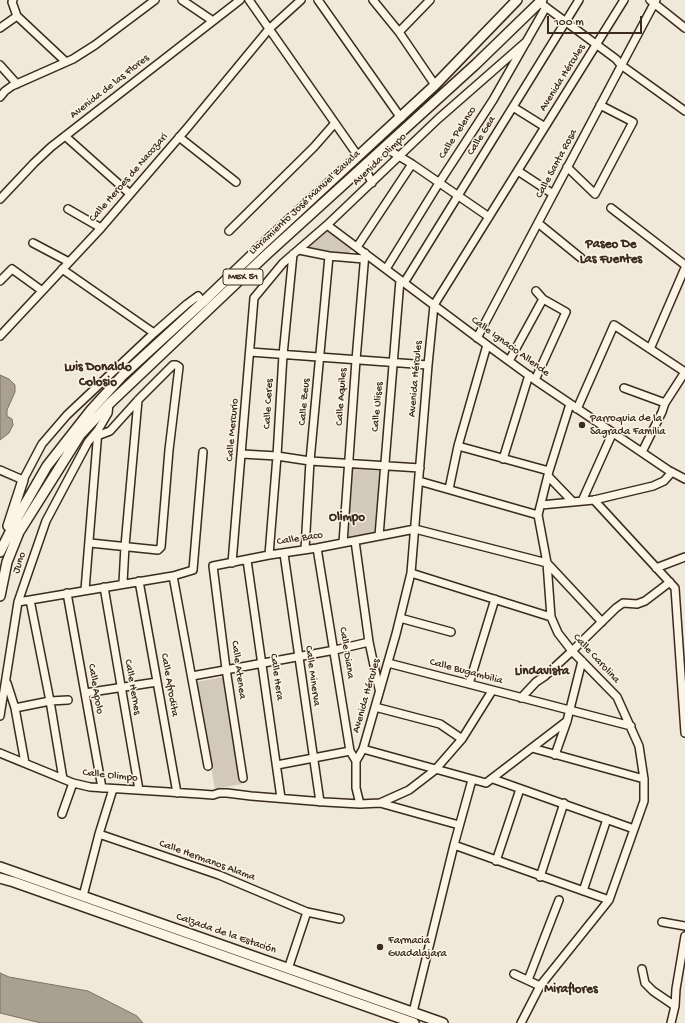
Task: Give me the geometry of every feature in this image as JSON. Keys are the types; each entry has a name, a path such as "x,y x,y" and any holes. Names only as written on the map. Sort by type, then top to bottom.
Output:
{"main road":[{"name":"Libramiento José Manuel Zavala","path":"0,551 34,486 47,466 70,435 122,376 201,299 261,246 436,85 517,0"},
{"name":"Libramiento José Manuel Zavala","path":"0,596 7,562 19,532 80,435 109,404 266,256 543,3"},
{"path":"0,551 23,480"},
{"name":"Calzada de la Estación","path":"0,867 444,1023"},
{"name":"Calzada de la Estación","path":"0,878 414,1023"}],"street":[{"path":"0,97 5,91 17,84 66,62 96,45 155,0"},
{"path":"182,0 213,21"},
{"name":"Avenida de las Flores","path":"0,199 34,163 65,136 240,0"},
{"path":"249,0 358,156"},
{"name":"Calle Heroes de Nacozari","path":"0,336 3,328 101,228 179,137 268,29 301,0"},
{"path":"318,0 401,118"},
{"path":"373,0 436,85"},
{"path":"398,32 430,0"},
{"name":"Calle Gea","path":"402,281 458,196 579,0"},
{"name":"Avenida Hércules","path":"356,761 364,750 411,572 434,305 624,0"},
{"path":"13,1 17,16 66,62"},
{"path":"653,1 685,28"},
{"name":"Calle Santa Rosa","path":"477,338 621,65 653,1"},
{"path":"543,3 616,59 621,65 685,111"},
{"name":"Calle Pelenco","path":"386,269 439,183 493,100 527,41 543,3"},
{"path":"0,28 17,16"},
{"name":"Avenida Olimpo","path":"254,298 283,263 327,225 438,119 527,41"},
{"path":"0,65 17,84"},
{"path":"567,167 595,194 633,122 600,105"},
{"path":"513,107 545,127"},
{"path":"229,231 314,147 335,123"},
{"path":"65,136 130,194"},
{"path":"179,137 236,182"},
{"path":"384,147 400,156 489,217"},
{"path":"357,247 412,164"},
{"path":"364,166 372,183"},
{"path":"518,171 553,194"},
{"path":"68,208 101,228"},
{"path":"611,208 685,267 650,349"},
{"path":"538,223 581,258"},
{"name":"Calle Ignacio Allende","path":"327,225 357,247 364,256 386,269 509,361 577,409 685,480"},
{"path":"33,243 69,262"},
{"path":"296,252 329,256 364,256"},
{"name":"Calle Ceres","path":"269,554 283,354 296,252"},
{"name":"Calle Zeus","path":"305,549 310,461 329,256"},
{"name":"Calle Aquiles","path":"343,543 364,256"},
{"path":"62,268 154,334"},
{"path":"0,281 12,269 41,290"},
{"name":"Calle Ulises","path":"379,536 393,363 402,281"},
{"path":"503,459 532,377 566,312 543,299 536,290"},
{"name":"Calle Mercurio","path":"232,563 254,298"},
{"path":"0,470 23,480 42,444 67,415 154,334 201,299"},
{"path":"509,361 543,299"},
{"path":"577,409 614,325 685,372 665,403 642,452"},
{"path":"449,489 458,446 487,345"},
{"path":"250,352 428,366"},
{"path":"85,590 98,433 110,431 173,365 176,365 179,367 169,450 161,547 158,550 90,544"},
{"path":"624,388 665,403"},
{"path":"123,583 138,400"},
{"name":"Juno","path":"0,716 18,602 46,521 88,442 98,433 108,414 109,404"},
{"name":"Calle Carolina","path":"522,1023 540,986 609,900 644,801 644,779 639,746 617,697 572,651 558,633 551,617 547,563 538,516 570,404"},
{"path":"582,500 613,432"},
{"path":"458,446 549,474 572,501"},
{"path":"18,602 123,583 173,576 194,570 204,452"},
{"path":"242,454 277,456 310,461 348,464 420,468"},
{"path":"541,505 594,500 653,486 664,481 672,472"},
{"path":"419,481 538,516"},
{"path":"594,500 672,585 685,733"},
{"path":"415,529 547,563 602,622"},
{"name":"Calle Baco","path":"213,566 247,560 269,554 284,554 415,529"},
{"path":"355,541 379,691"},
{"name":"Calle Diana","path":"317,548 335,650 350,751 356,761"},
{"name":"Calle Minerva","path":"284,554 320,802"},
{"path":"656,568 685,558"},
{"name":"Calle Hera","path":"247,560 281,798"},
{"name":"Calle Atenea","path":"213,566 226,669 243,778"},
{"path":"411,572 551,617"},
{"path":"173,576 208,766"},
{"name":"Calle Afrodita","path":"139,581 177,793"},
{"path":"521,698 536,682 545,676 616,608 623,603 637,604 645,601 672,585"},
{"name":"Calle Hernes","path":"104,587 139,790"},
{"name":"Calle Apolo","path":"67,593 102,788"},
{"path":"468,684 495,599"},
{"path":"30,600 50,701 63,778"},
{"path":"400,618 452,632"},
{"path":"192,676 262,662 335,650 370,642"},
{"path":"554,755 567,721 582,661"},
{"name":"Calle Bugambilia","path":"388,663 631,726"},
{"path":"6,681 14,708 25,763"},
{"path":"85,693 157,682"},
{"path":"380,803 409,790 435,770 462,739 492,691"},
{"path":"14,708 50,701 68,700"},
{"path":"375,707 440,724 462,739"},
{"path":"364,750 486,783 567,721"},
{"path":"532,748 644,779"},
{"path":"277,765 350,751"},
{"name":"Calle Olimpo","path":"0,753 73,783 90,787 177,793 227,793 281,798"},
{"path":"356,761 356,788 360,804"},
{"path":"493,779 634,829"},
{"path":"413,1012 459,824 472,780"},
{"path":"62,814 73,783"},
{"path":"83,896 99,834 113,789"},
{"path":"496,861 520,789"},
{"path":"281,798 320,802 360,804 380,803 459,824"},
{"path":"540,876 564,803"},
{"path":"583,891 607,819"},
{"name":"Calle Hermanos Alama","path":"99,834 219,876 307,912 340,919"},
{"path":"454,845 609,900"},
{"path":"528,980 559,900"},
{"path":"288,969 307,912"},
{"path":"662,922 685,926"},
{"path":"671,1023 675,1006 676,989 685,936"},
{"path":"642,969 645,983 653,992 675,1006"},
{"path":"514,974 540,986"}],"shaded area":[{"path":"326,229 352,248 350,252 345,254 325,253 305,248"},
{"path":"0,375 9,379 15,385 15,392 7,410 7,416 12,419 13,425 9,433 0,440"},
{"path":"352,469 380,471 375,534 346,540"},
{"path":"223,677 242,784 215,789 196,682"},
{"path":"0,973 9,977 88,991 137,1016 143,1023 41,1023 0,1013"}],"place":[{"name":"Parroquia de la Sagrada Familia","path":"582,425"},
{"name":"Farmacia Guadalajara","path":"380,947"}],"district":[{"name":"Paseo De Las Fuentes","path":"611,252"},
{"name":"Luis Donaldo Colosio","path":"98,376"},
{"name":"Olimpo","path":"347,518"},
{"name":"Lindavista","path":"542,672"},
{"name":"Miraflores","path":"571,990"}]}
